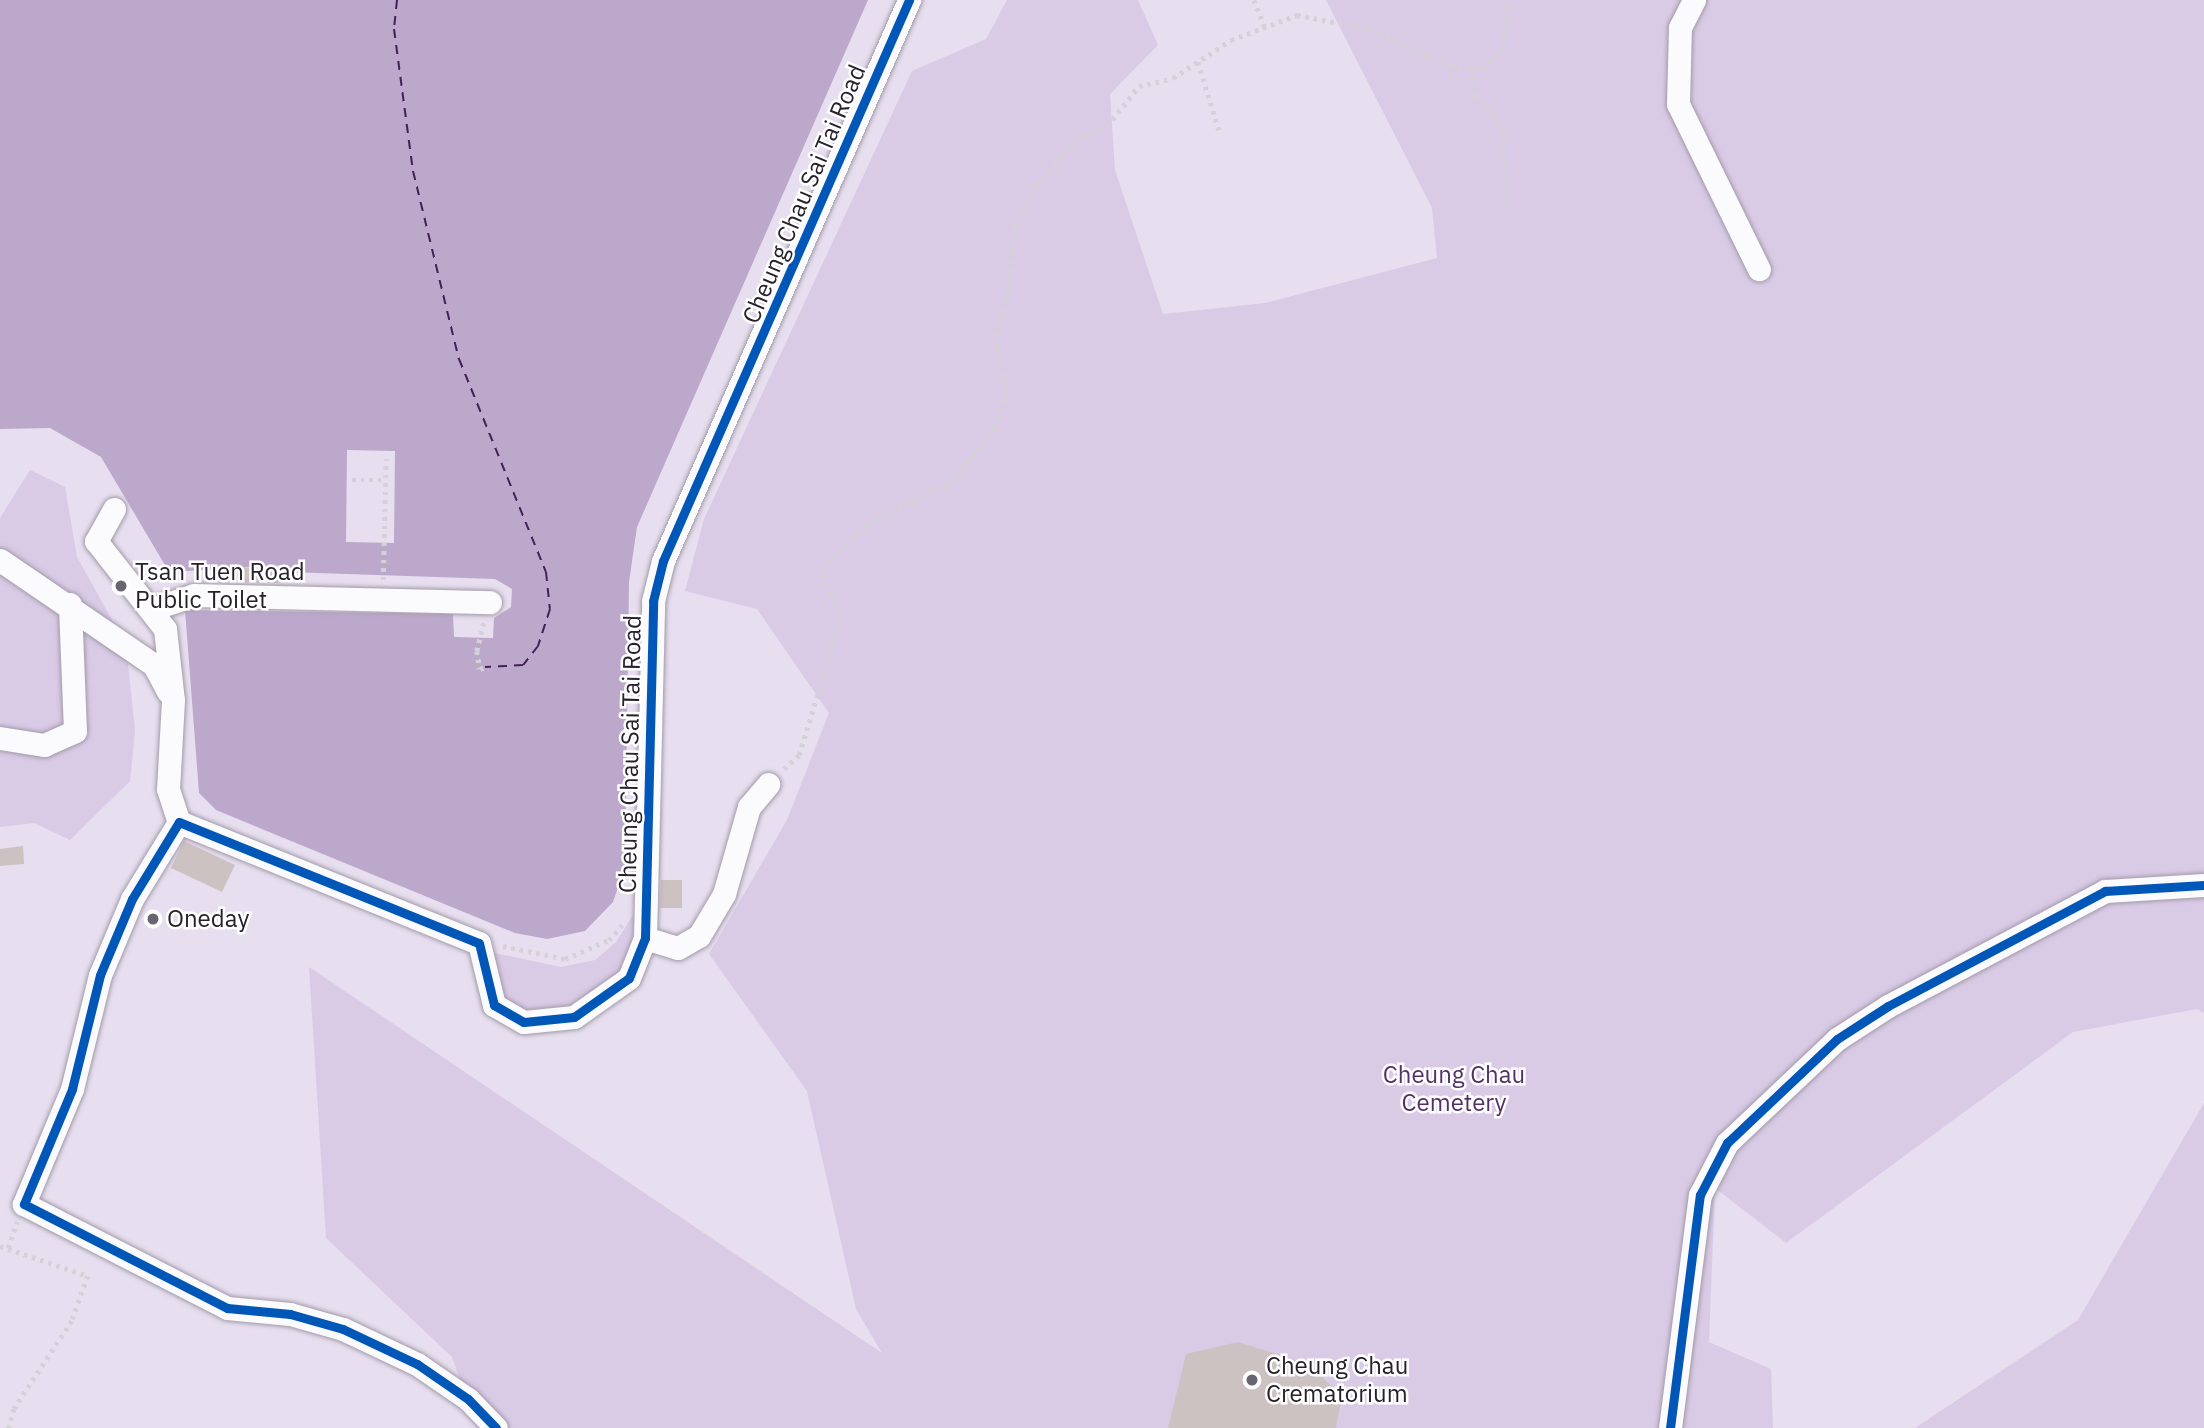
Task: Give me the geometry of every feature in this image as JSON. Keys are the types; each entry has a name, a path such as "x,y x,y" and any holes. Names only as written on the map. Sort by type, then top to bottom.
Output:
{"street":[{"name":"Cheung Chau Sai Tai Road","path":"479,943 494,1005 524,1022 574,1017 629,978 645,938 653,601 663,561 909,0"},
{"path":"1694,0 1680,27 1678,104 1759,269"},
{"path":"114,509 96,541 152,609 165,629 173,700 168,789 179,822 479,943"},
{"path":"0,560 70,604 154,664 173,700"},
{"path":"152,609 194,596 490,602"},
{"path":"0,738 44,745 75,731 70,604"},
{"path":"645,938 678,948 699,936 724,894 748,807 768,784"},
{"path":"179,822 132,899 100,975 72,1089 24,1204 227,1308 290,1314 343,1329 417,1364 468,1399 495,1428"},
{"path":"1670,1428 1700,1195 1727,1143 1837,1040 1888,1006 2105,891 2204,885"}],"path":[{"path":"1254,0 1265,27"},
{"path":"768,784 799,755 841,618 821,569 868,524 957,477 995,427 1006,393 996,336 1009,289 1015,226 1037,185 1076,139 1107,126 1139,86 1173,78 1265,27 1297,15 1371,29 1415,52 1469,68 1483,69 1502,52 1509,0"},
{"path":"1198,62 1219,130"},
{"path":"1469,68 1475,96 1492,112 1503,134 1509,207"},
{"path":"383,580 386,459"},
{"path":"352,480 386,480"},
{"path":"485,667 480,669 477,651 490,602"},
{"path":"479,943 565,959 586,953 609,940 646,889"},
{"path":"0,1246 88,1276 72,1321 14,1409 9,1428"}],"green space":[{"name":"Cheung Chau Cemetery","path":"1007,0 1138,0 1158,45 1110,94 1115,170 1163,314 1265,303 1437,258 1432,208 1326,0 2204,0 2204,1013 2197,1009 2073,1032 1786,1243 1715,1188 1709,1342 1771,1369 1773,1428 477,1428 452,1357 326,1238 309,967 882,1353 856,1309 807,1091 709,954 787,820 829,713 757,609 685,591 704,519 912,71 986,39"},
{"path":"30,470 65,487 77,557 126,645 135,731 130,781 70,840 34,823 0,827 0,518"},
{"path":"637,909 627,962 607,984 567,1008 528,1015 500,999 490,952 561,967 595,960 616,942"},
{"path":"2204,1103 2204,1428 1915,1428 2078,1320"}],"shaded area":[{"path":"0,0 868,0 637,527 629,582 625,866 613,902 585,931 547,939 515,933 216,810 199,793 185,610 453,614 454,637 493,638 494,618 511,607 512,589 495,579 288,572 287,565 169,572 101,457 50,428 0,429"}],"pier":[{"path":"347,450 395,451 394,543 346,542"}],"building":[{"path":"230,568 284,568 284,583 230,582"},
{"path":"184,841 235,865 222,892 171,868"},
{"path":"23,846 24,864 0,866 0,849"},
{"path":"661,880 682,880 682,908 660,908"},
{"name":"Cheung Chau Crematorium","path":"1238,1342 1308,1364 1342,1396 1336,1428 1168,1428 1186,1354"}],"ferry route":[{"path":"397,0 394,29 413,171 459,359 546,572 550,609 538,646 523,665 485,667"}],"cycle path":[{"path":"496,1428 468,1399 417,1364 343,1329 290,1314 227,1308 24,1204 72,1089 100,975 132,899 179,822 479,943 494,1005 524,1022 574,1017 629,978 645,938 653,601 663,561 909,0"},
{"path":"1670,1428 1700,1195 1727,1143 1837,1039 1888,1006 2105,891 2204,885"}],"place":[{"name":"Tsan Tuen Road Public Toilet","path":"121,586"},
{"name":"Oneday","path":"153,919"},
{"name":"Cheung Chau Crematorium","path":"1252,1380"}]}
